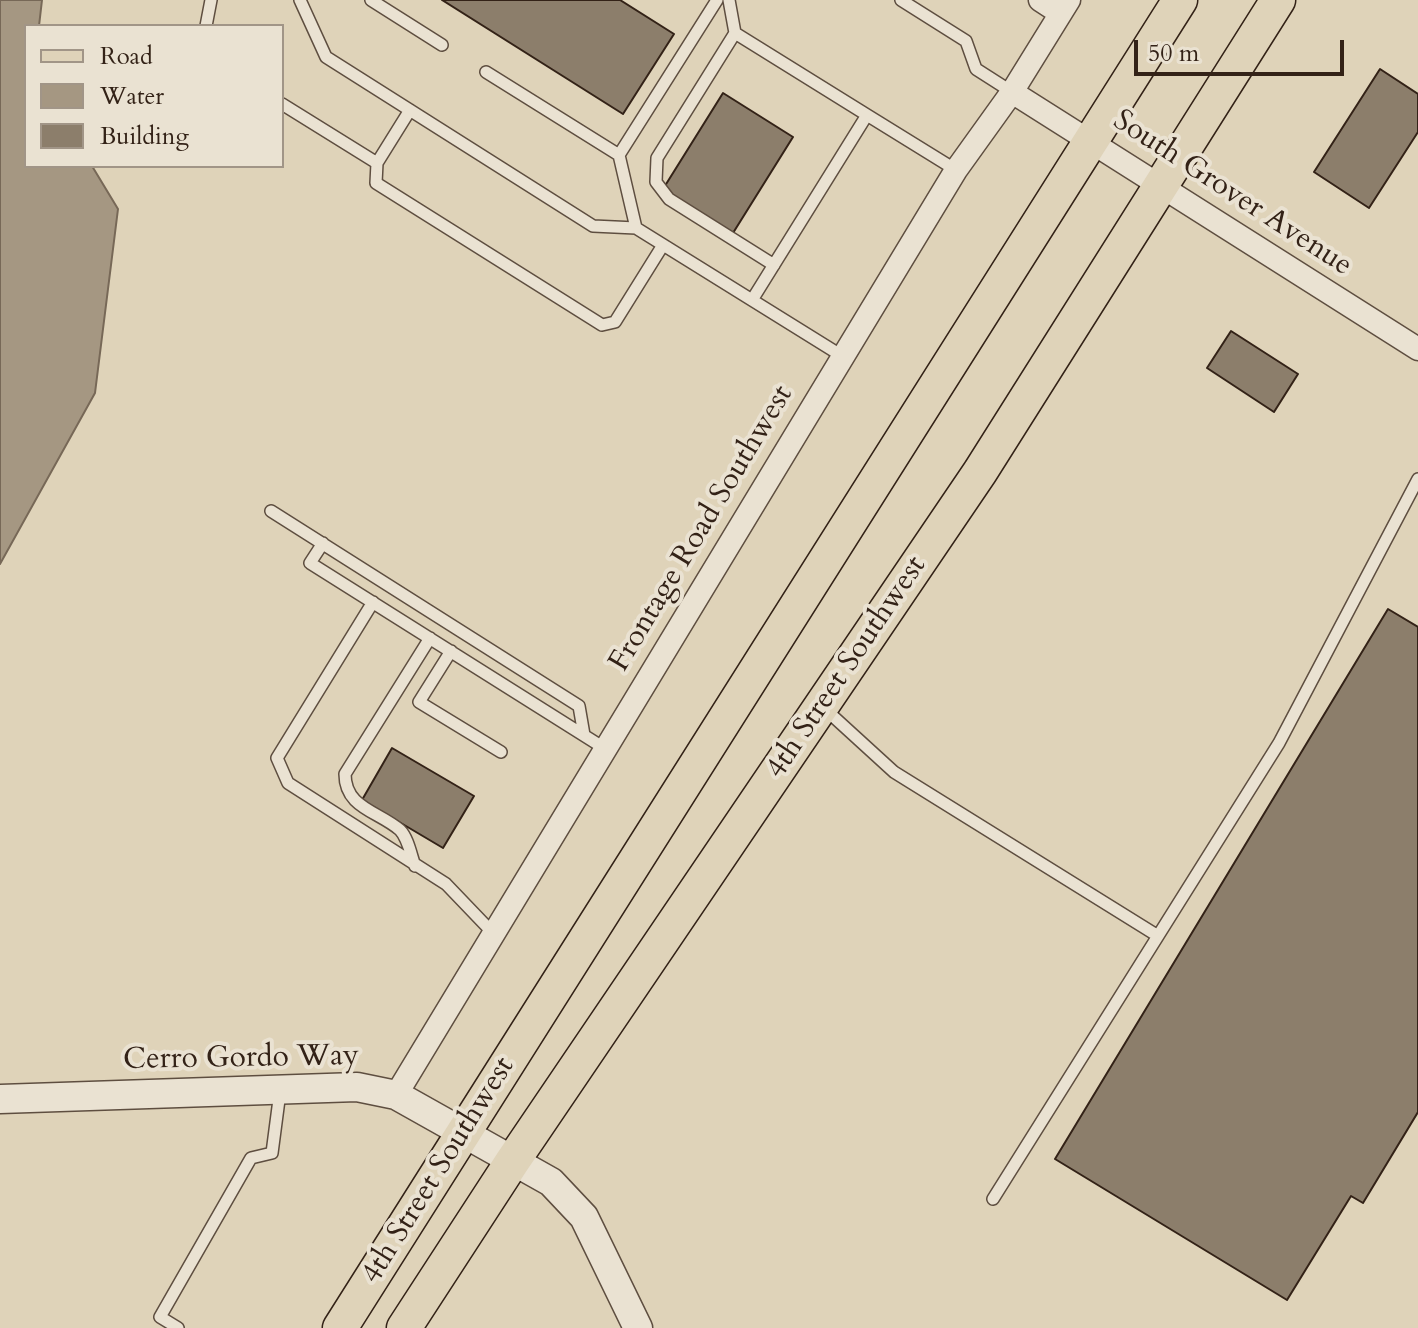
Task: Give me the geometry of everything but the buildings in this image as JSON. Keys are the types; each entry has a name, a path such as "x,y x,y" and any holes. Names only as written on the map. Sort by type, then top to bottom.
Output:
{"main road":[{"name":"4th Street Southwest","path":"340,1328 1180,0"},
{"name":"4th Street Southwest","path":"404,1328 512,1162 980,472 1163,187 1278,0"}],"street":[{"path":"1040,0 1064,6"},
{"name":"Frontage Road Southwest","path":"396,1095 956,170 1012,92 1064,6"},
{"name":"South Grover Avenue","path":"1012,92 1093,140 1418,349"},
{"name":"Cerro Gordo Way","path":"0,1099 357,1087 396,1095 551,1182 584,1217 638,1328"}],"lane":[{"path":"206,24 211,0"},
{"path":"300,0 326,57 593,226 636,228 842,356"},
{"path":"371,0 442,45"},
{"path":"619,155 717,0"},
{"path":"729,0 735,33 657,158 656,182 669,199 774,265"},
{"path":"901,0 966,41 976,69 1012,92"},
{"path":"735,33 956,170"},
{"path":"486,72 619,155 636,228"},
{"path":"284,105 377,163"},
{"path":"410,110 377,163 376,183 602,325 615,322 663,245"},
{"path":"752,300 867,115"},
{"path":"993,1199 1279,743 1418,479"},
{"path":"271,511 579,706 584,735"},
{"path":"323,543 310,563 604,748"},
{"path":"373,602 277,758 288,783 446,884 492,932"},
{"path":"416,866 402,832 353,801 345,788 345,774 430,638"},
{"path":"451,651 419,702 501,752"},
{"path":"821,706 894,772 1158,936"},
{"path":"178,1328 160,1317 251,1158 272,1153 280,1090"}],"water":[{"path":"0,0 42,0 39,24 24,24 24,168 93,168 118,209 95,393 0,564"}]}
